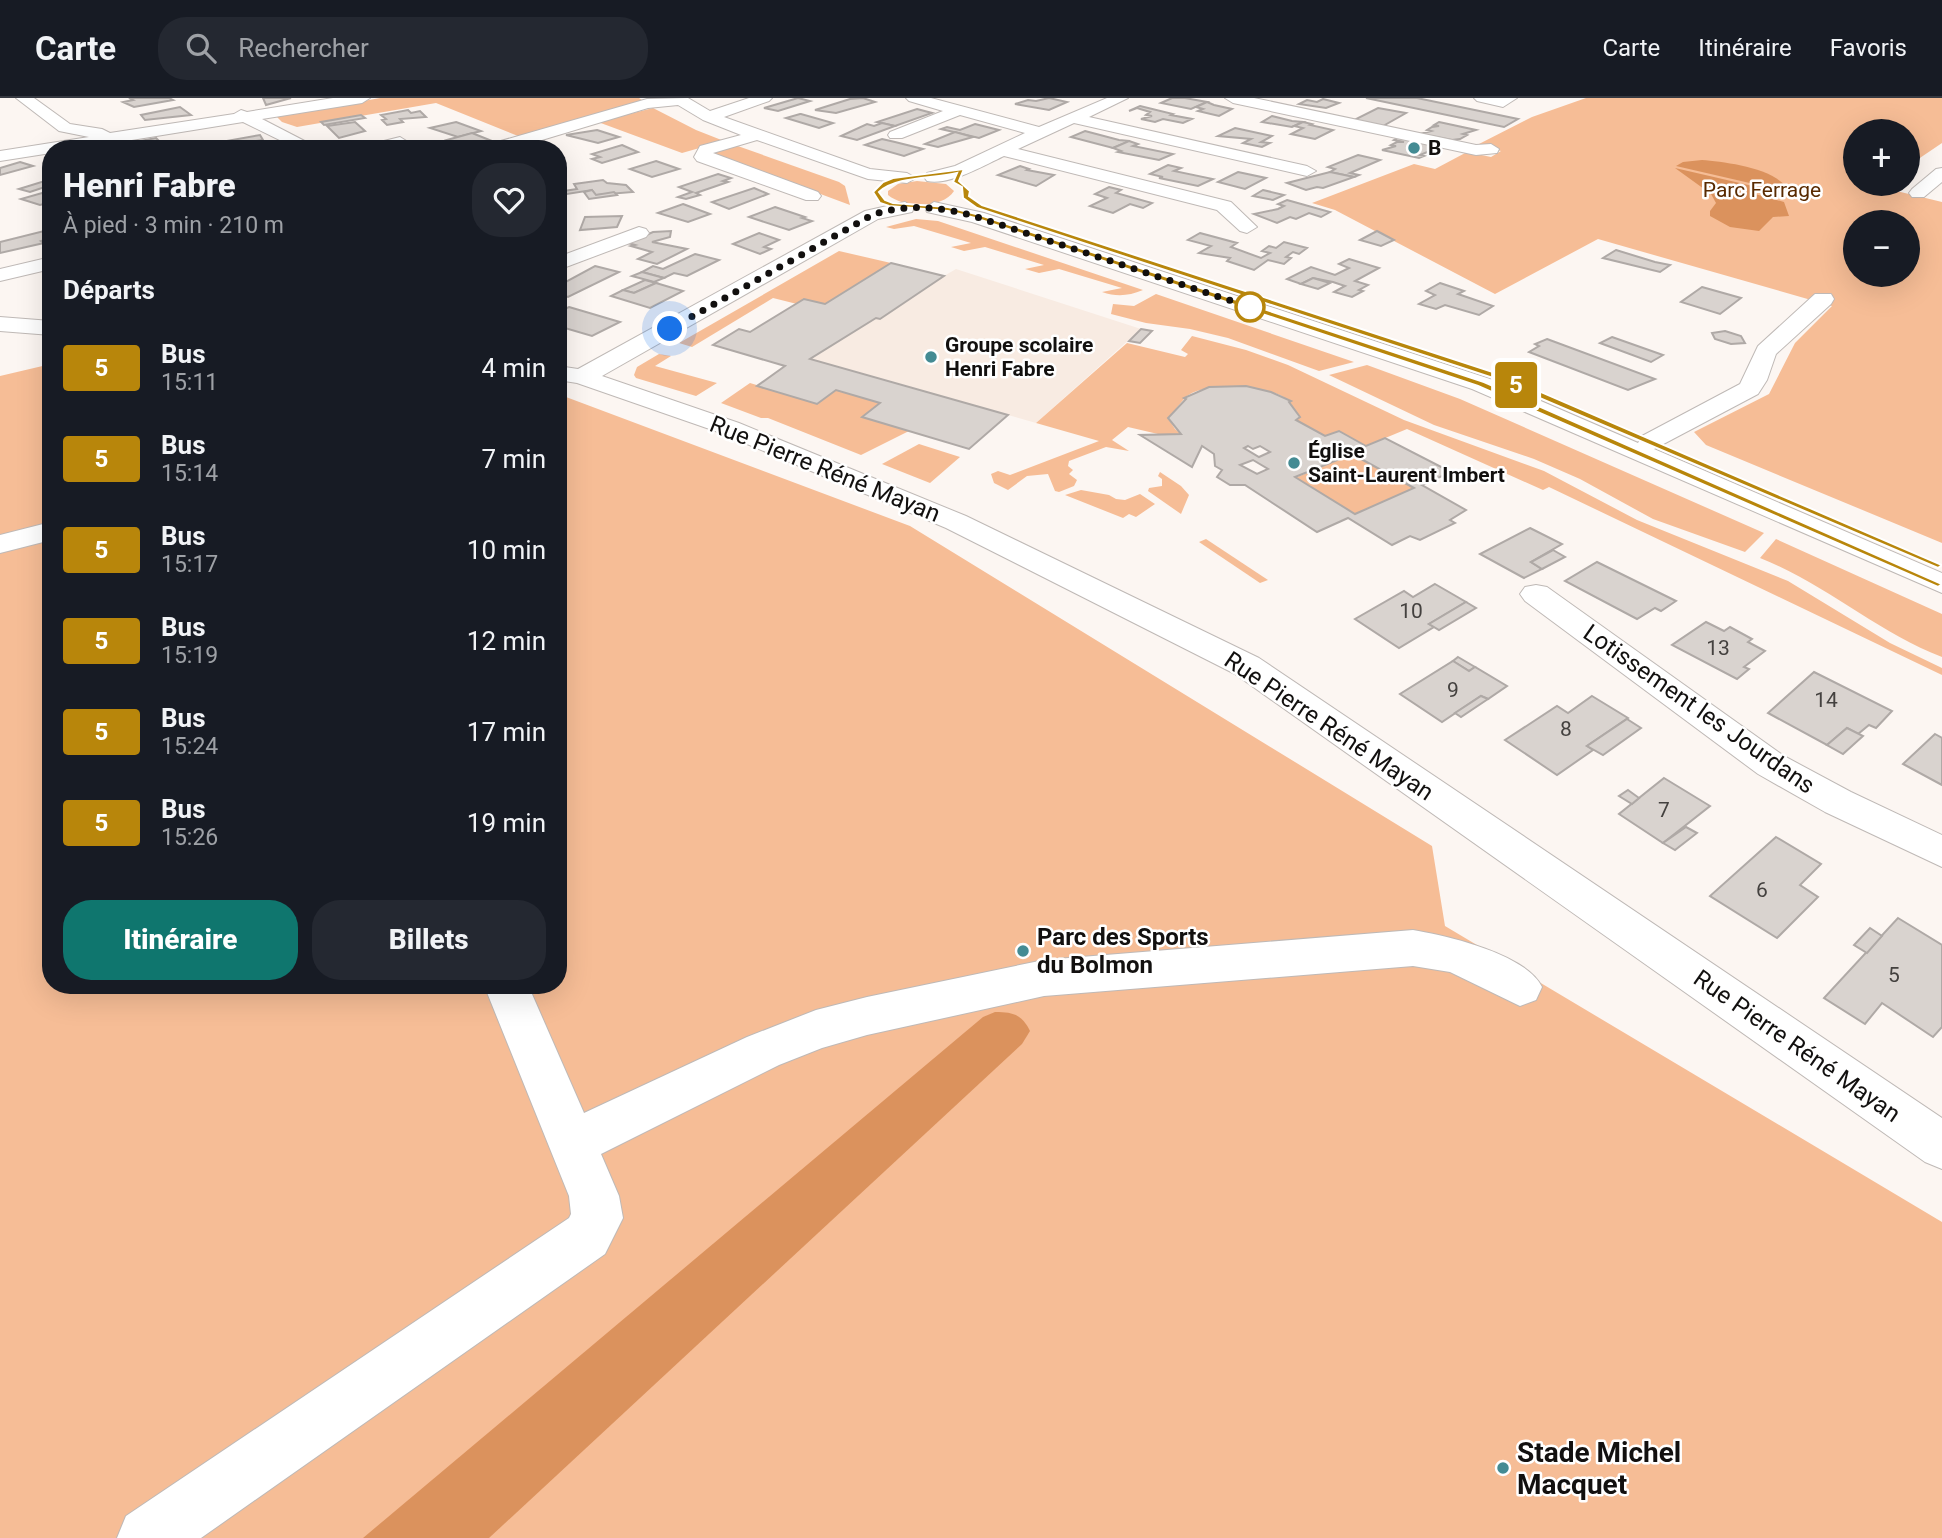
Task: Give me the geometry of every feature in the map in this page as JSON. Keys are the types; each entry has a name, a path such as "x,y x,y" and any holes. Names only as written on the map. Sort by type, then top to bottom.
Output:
{"street":[{"path":"24,98 65,128 86,133 129,135"},
{"path":"98,140 362,98"},
{"path":"709,117 764,98"},
{"path":"914,98 1040,132"},
{"path":"1093,98 1115,100"},
{"path":"1233,98 1476,150 1491,149"},
{"path":"1482,98 1503,102 1509,98"},
{"path":"524,140 647,104 679,99 709,117 758,135 905,208 933,208 948,205 962,184 1002,150 1115,100"},
{"path":"216,104 223,110 247,117 294,140"},
{"path":"896,135 959,110"},
{"path":"1073,118 1307,171"},
{"path":"758,135 713,146 706,150 703,156 812,196"},
{"path":"0,156 42,149"},
{"path":"1002,150 1224,206 1247,227"},
{"path":"1920,190 1942,173"},
{"path":"570,375 876,194 907,178 933,177 962,184 991,211 1496,376 1942,565"},
{"path":"933,208 977,217 1481,384 1942,584"},
{"path":"567,261 639,233"},
{"path":"0,275 42,265"},
{"path":"1651,442 1749,389 1756,381 1766,351 1822,300"},
{"path":"0,324 42,327"},
{"name":"Rue Pierre Réné Mayan","path":"570,375 730,428 956,522 1247,666 1942,1146"},
{"path":"0,544 42,533"},
{"name":"Lotissement les Jourdans","path":"1536,594 1771,765 1838,803 1942,852"},
{"path":"572,1143 763,1051 816,1030 867,1016 1044,978 1413,948 1458,956 1520,987"},
{"path":"148,1538 587,1236 597,1218 594,1196 510,994"}],"shaded area":[{"path":"1702,160 1763,172 1774,177 1789,192 1676,166 1683,162"},
{"path":"1675,168 1757,187 1759,189 1755,194 1784,202 1789,216 1773,217 1759,231 1730,227 1710,216 1716,203 1711,194"},
{"name":"Groupe scolaire Henri Fabre","path":"891,263 944,276 956,269 1141,329 1036,423 1008,415 969,449 862,417 879,404 817,404 784,366 713,345 739,329 750,332 804,299 825,304"},
{"path":"995,1012 1012,1014 1024,1021 1030,1031 1022,1044 489,1538 363,1538 983,1017"}],"green space":[{"path":"380,98 639,98 646,103 523,138 436,103 297,127 282,122 277,117"},
{"name":"Parc Ferrage","path":"1586,98 1942,98 1942,143 1920,158 1920,119 1843,119 1843,196 1917,196 1942,202 1942,543 1706,445 1694,432 1769,394 1795,343 1832,306 1598,239 1495,294 1335,210 1312,203 1414,164 1435,169 1467,152 1491,157 1501,151 1477,145 1532,117"},
{"path":"653,108 724,141 682,153 598,122"},
{"path":"732,144 839,182 845,186 850,205 710,153"},
{"path":"917,181 946,184 954,191 941,201 922,205 903,202 888,195 888,191 898,184"},
{"path":"916,219 938,221 1143,290 1132,294 1107,294 1102,292 1122,288 1059,269 1039,273 1025,269 1044,265 985,247 964,251 951,247 971,243 914,226 894,229 886,227"},
{"path":"839,251 891,263 825,304 804,299 797,304 773,298 692,347 679,343"},
{"path":"1156,294 1354,362 1319,371 1228,338 1111,314 1113,304 1134,306"},
{"path":"1192,336 1246,350 1288,365 1404,420 1544,471 1637,520 1788,581 1890,643 1942,668 1942,675 1549,487 1543,490 1407,429 1366,446 1339,431 1325,436 1296,420 1300,417 1288,400 1267,391 1220,387 1193,393 1185,398 1168,418 1181,434 1158,434 1128,427 1112,440 1129,451 1106,447 1069,461 1068,466 1073,470 1069,474 1077,480 1074,486 1059,492 1055,491 1048,474 1027,476 1008,490 994,483 991,474 998,471 1010,475 1099,441 1036,423 1127,343 1185,357 1188,354 1181,350"},
{"path":"659,354 671,356 655,366 717,383 696,396 636,378 634,375 637,367"},
{"path":"1367,365 1460,399 1764,533 1745,552 1653,519 1580,479 1534,459 1434,425 1329,375"},
{"name":"Parc des Sports du Bolmon","path":"42,366 42,994 567,994 567,397 910,526 1432,846 1445,926 1942,1222 1942,1538 0,1538 0,376"},
{"path":"750,383 817,403 836,390 880,403 863,417 909,431 861,455 768,418 761,418 721,403"},
{"path":"919,444 960,457 930,483 882,464"},
{"path":"1352,454 1414,488 1355,514 1295,478"},
{"path":"1160,472 1189,495 1181,514 1148,491 1149,488 1162,486 1162,479 1158,476"},
{"path":"1081,490 1125,500 1140,494 1155,504 1136,517 1129,514 1123,518 1065,495"},
{"path":"1206,539 1268,580 1260,583 1199,542"},
{"path":"1776,539 1942,614 1942,657 1895,635 1807,581 1760,558"}],"building":[{"path":"129,98 173,100 134,107 123,102 133,100"},
{"path":"263,98 291,98 266,105"},
{"path":"798,98 810,101 778,111 764,108"},
{"path":"863,98 875,102 836,113 815,110 850,99"},
{"path":"1049,98 1067,102 1049,110 1015,104 1028,100"},
{"path":"1172,98 1207,102 1191,109 1161,103"},
{"path":"1366,98 1417,98 1518,119 1504,127"},
{"path":"1323,99 1339,103 1326,108 1299,104 1307,100 1317,102"},
{"path":"1207,102 1232,109 1219,116 1198,111 1203,109 1196,107"},
{"path":"1140,106 1192,119 1183,123 1141,119 1152,116 1146,115 1150,112 1137,108 1129,111"},
{"path":"180,107 191,115 145,120 141,115"},
{"path":"1378,108 1406,113 1383,126 1354,120"},
{"path":"917,109 932,113 895,126 877,122"},
{"path":"408,110 411,113 420,111 426,117 400,119 403,122 387,125 382,120 386,119 381,115"},
{"path":"800,114 833,123 819,128 786,118"},
{"path":"361,115 365,118 324,125 321,122"},
{"path":"1272,116 1303,122 1292,127 1262,122"},
{"path":"355,122 365,131 339,138 327,126"},
{"path":"456,122 481,131 458,137 430,128"},
{"path":"1303,122 1333,130 1315,139 1291,134 1303,128 1294,126"},
{"path":"1439,122 1476,130 1463,134 1467,135 1460,139 1452,140 1420,134 1439,126 1434,125"},
{"path":"882,123 895,126 857,140 841,136 867,124 874,126"},
{"path":"975,124 999,130 979,138 941,129 947,127 960,130"},
{"path":"1235,128 1272,136 1261,142 1270,143 1262,147 1243,143 1251,139 1218,136"},
{"path":"597,130 619,137 598,143 566,135"},
{"path":"1085,131 1130,141 1113,148 1071,137"},
{"path":"955,132 973,137 938,147 925,144"},
{"path":"472,133 490,140 447,140"},
{"path":"260,135 263,140 232,140"},
{"name":"B","path":"1399,137 1436,145 1433,147 1437,148 1420,155 1424,156 1419,158 1382,150 1396,146 1391,145 1397,142 1404,142 1394,140"},
{"path":"882,139 923,149 904,156 865,145"},
{"path":"1129,141 1138,144 1133,146 1173,154 1159,160 1118,152 1121,151 1113,148"},
{"path":"622,145 638,152 602,163 592,159 600,157 592,154"},
{"path":"1358,155 1380,160 1350,173 1359,175 1354,177 1330,172 1335,169 1328,167"},
{"path":"656,161 679,169 652,177 630,169"},
{"path":"20,162 33,166 0,175 0,168"},
{"path":"1168,165 1181,168 1174,171 1213,179 1198,186 1150,174"},
{"path":"1020,166 1054,175 1036,186 998,175"},
{"path":"1238,172 1266,178 1245,189 1218,182"},
{"path":"1330,172 1354,177 1323,188 1306,190 1287,183"},
{"path":"718,174 731,178 723,181 728,182 696,193 700,195 686,199 678,197 692,192 679,187"},
{"path":"603,180 626,185 633,192 596,195 592,190 567,194 567,191 577,189 574,184"},
{"path":"42,182 42,188 30,192 19,189"},
{"path":"1109,187 1121,190 1116,193 1152,203 1143,208 1130,204 1113,213 1090,206 1107,198 1095,194"},
{"path":"754,188 768,194 729,209 712,202"},
{"path":"592,190 596,195 614,192 617,195 589,199 584,192"},
{"path":"1263,190 1284,195 1273,200 1253,196"},
{"path":"42,193 42,204 21,199"},
{"path":"1287,200 1330,212 1321,217 1309,213 1277,223 1254,214 1278,209 1284,206 1278,204"},
{"path":"683,204 710,214 688,222 658,213"},
{"path":"775,207 812,221 789,230 749,217"},
{"path":"622,216 617,227 580,230 585,217"},
{"path":"671,231 670,237 652,242 687,249 657,264 638,259 652,252 628,243 653,232"},
{"path":"1377,231 1394,240 1381,246 1360,240"},
{"path":"42,232 42,243 0,253 0,242"},
{"path":"759,233 779,240 764,247 771,249 760,254 733,244"},
{"path":"1200,233 1237,243 1231,247 1261,258 1270,253 1262,251 1269,246 1276,248 1284,242 1307,248 1299,254 1293,252 1286,257 1291,258 1284,264 1268,260 1254,270 1227,261 1230,258 1199,253 1211,246 1188,240"},
{"path":"1616,250 1670,265 1660,272 1603,258"},
{"path":"695,254 719,260 687,276 674,273 664,278 642,272 653,266 663,269"},
{"path":"1349,259 1379,268 1355,281 1368,285 1352,297 1334,292 1345,286 1333,282 1313,278 1301,284 1287,279 1311,267 1335,275 1349,268 1339,264"},
{"path":"891,263 944,276 880,319 876,318 810,359 1008,415 969,449 862,417 880,403 836,390 817,404 757,386 785,366 713,345 739,329 750,332 804,299 825,304"},
{"path":"595,266 619,272 568,297 567,281"},
{"path":"642,272 664,278 654,282 632,276"},
{"path":"1313,278 1330,283 1318,289 1301,284"},
{"path":"645,280 656,283 634,293 623,290"},
{"path":"656,283 683,291 650,308 611,296 623,290 634,293"},
{"path":"1440,283 1464,291 1458,294 1493,306 1479,315 1445,305 1436,309 1419,304 1435,295 1426,291"},
{"path":"1702,287 1741,298 1720,314 1681,302"},
{"path":"567,308 620,322 592,336 567,329"},
{"path":"1141,329 1152,331 1140,343 1129,341"},
{"path":"1725,331 1741,336 1745,343 1731,344 1715,339 1712,333"},
{"path":"1612,337 1663,355 1651,362 1600,343"},
{"path":"1547,339 1655,379 1628,390 1529,352 1539,346 1535,344"},
{"name":"Église Saint-Laurent Imbert","path":"1246,386 1271,392 1291,401 1289,402 1300,417 1296,420 1325,436 1339,431 1366,446 1385,438 1451,472 1422,485 1466,510 1450,520 1455,523 1420,540 1410,536 1392,545 1348,518 1317,532 1245,485 1230,485 1217,477 1222,470 1215,466 1214,454 1202,446 1192,467 1140,435 1181,434 1168,418 1186,399 1184,398 1209,387","holes":["1248,446 1253,449 1260,446 1270,452 1259,457 1244,448","1352,454 1414,488 1355,514 1295,477","1253,460 1268,469 1257,474 1240,465"]},
{"path":"1530,528 1562,544 1531,562 1542,569 1524,578 1480,554"},
{"path":"1553,550 1565,557 1542,569 1531,562"},
{"path":"1597,562 1676,601 1661,611 1655,608 1637,619 1565,581"},
{"path":"1435,584 1466,602 1429,624 1434,627 1399,648 1355,619 1404,591 1413,597"},
{"path":"1466,602 1476,608 1439,630 1429,624"},
{"path":"1706,622 1724,631 1730,627 1752,639 1748,642 1765,651 1744,667 1749,669 1737,679 1672,645"},
{"path":"1458,657 1475,667 1469,671 1453,661"},
{"path":"1453,661 1469,671 1475,667 1507,686 1488,699 1481,696 1442,722 1400,694"},
{"path":"1814,672 1892,711 1876,728 1869,725 1858,734 1847,728 1827,745 1768,713"},
{"path":"1481,696 1488,699 1461,717 1455,713"},
{"path":"1592,696 1628,718 1587,746 1593,750 1557,775 1505,740 1557,706 1568,713"},
{"path":"1627,719 1641,728 1603,755 1587,746"},
{"path":"1847,728 1863,736 1843,754 1827,745"},
{"path":"1935,734 1942,738 1942,785 1903,764"},
{"path":"1664,778 1710,806 1663,843 1619,814"},
{"path":"1628,790 1639,798 1632,804 1619,796"},
{"path":"1686,827 1697,833 1675,850 1663,843"},
{"path":"1776,837 1821,864 1800,885 1818,897 1777,938 1710,896"},
{"path":"1898,918 1942,945 1942,1027 1933,1037 1882,1003 1865,1024 1824,998"},
{"path":"1870,928 1882,936 1867,953 1854,945"}],"bus line":[{"name":"5","path":"1942,565 1496,376 991,211 966,197 964,186 956,182 961,170 933,177 895,180 885,183 876,192 883,202 892,205 948,209 977,217 1481,384 1942,584"}],"place":[{"name":"B","path":"1414,148"},
{"name":"Groupe scolaire Henri Fabre","path":"931,357"},
{"name":"Église Saint-Laurent Imbert","path":"1294,463"},
{"name":"Parc des Sports du Bolmon","path":"1023,951"},
{"name":"Stade Michel Macquet","path":"1503,1468"}],"route":[{"path":"670,329 872,215 905,208 948,209 977,217 1250,307"}]}
